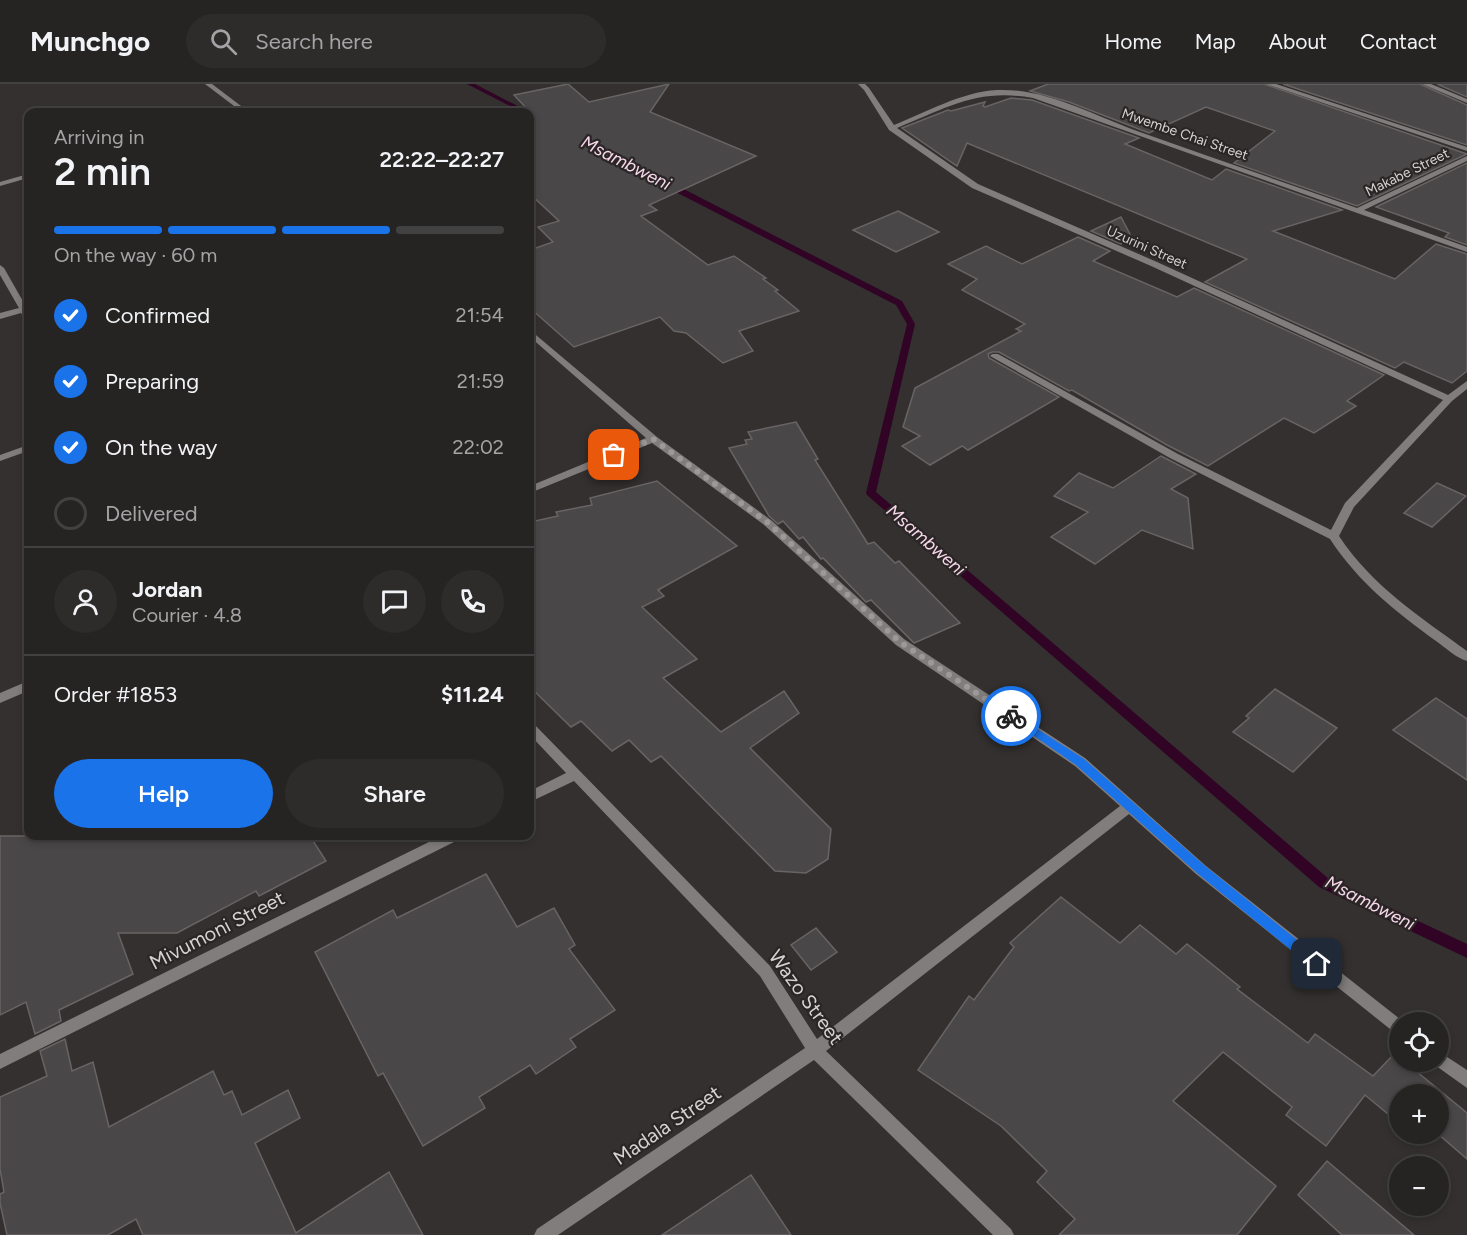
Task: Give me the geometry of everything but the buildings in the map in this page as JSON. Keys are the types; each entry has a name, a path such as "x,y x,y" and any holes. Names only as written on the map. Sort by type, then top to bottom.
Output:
{"street":[{"path":"208,84 241,108"},
{"name":"Uzurini Street","path":"861,84 867,89 892,128 975,186 1154,264 1449,399"},
{"path":"1269,84 1467,149"},
{"path":"1425,84 1467,101"},
{"name":"Mwembe Chai Street","path":"892,128 985,92 1017,93 1060,103 1109,124 1467,250"},
{"name":"Makabe Street","path":"1358,210 1467,158"},
{"path":"0,184 24,177"},
{"path":"0,268 24,310"},
{"path":"0,316 24,313"},
{"path":"534,336 653,439 767,522 900,642 1080,762 1201,870 1389,1019"},
{"path":"995,356 1174,456 1334,536 1342,550 1368,581 1467,657"},
{"path":"1334,536 1349,505 1449,399 1467,384"},
{"path":"534,488 653,439"},
{"path":"0,458 24,449"},
{"path":"0,698 24,688"},
{"name":"Wazo Street","path":"534,731 765,971 815,1050 1005,1235"},
{"path":"534,795 576,774"},
{"name":"Madala Street","path":"543,1235 815,1050 1129,807"},
{"name":"Mivumoni Street","path":"0,1062 445,840"},
{"path":"1449,1066 1467,1080"}],"waterway":[{"name":"Msambweni","path":"470,84 518,108"},
{"name":"Msambweni","path":"667,184 899,303 911,324 871,493 1324,883 1467,951"}],"way so far":[{"path":"614,455 653,439 767,522 900,642 1011,716"}],"route":[{"path":"1011,716 1080,762 1201,870 1317,964"}]}
